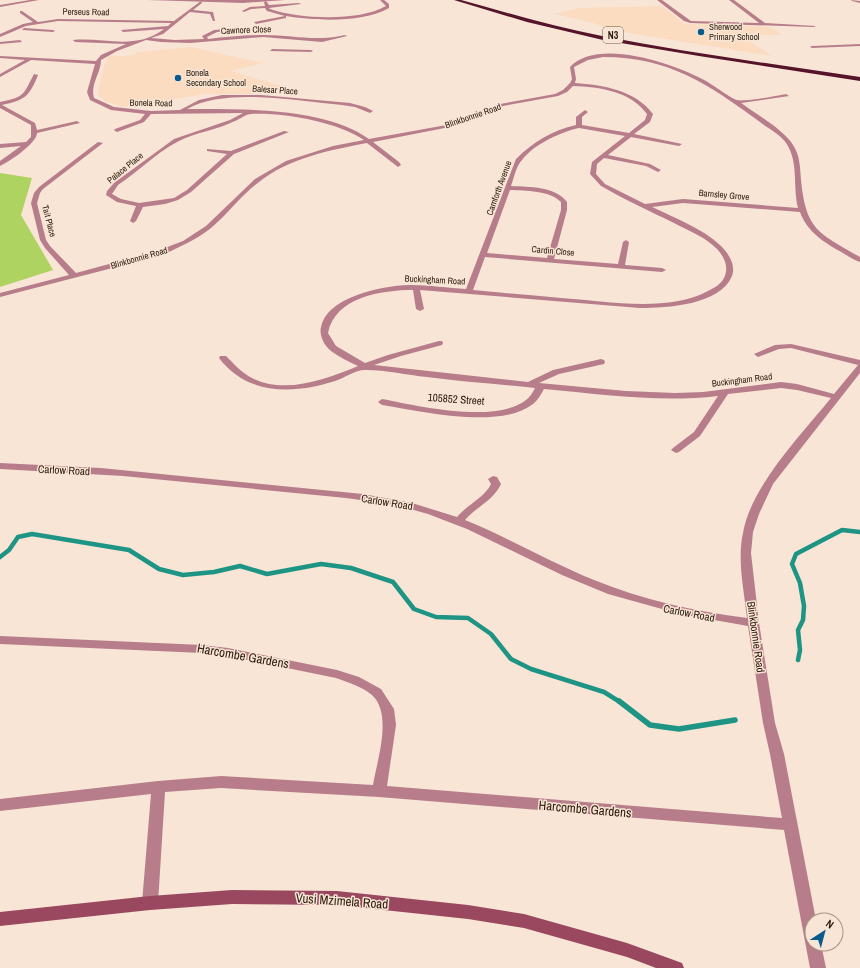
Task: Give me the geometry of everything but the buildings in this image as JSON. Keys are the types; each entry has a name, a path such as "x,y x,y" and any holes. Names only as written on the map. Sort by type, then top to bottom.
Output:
{"highway":[{"name":"N3","path":"456,0 530,21 602,38 684,53 860,80"},
{"name":"N3","path":"478,1 596,31 748,58 860,75"},
{"path":"602,38 648,48 860,84"},
{"path":"748,58 845,70"}],"main road":[{"name":"Vusi Mzimela Road","path":"0,919 232,896 337,898 468,912 531,922 628,950 676,968"}],"street":[{"path":"0,6 37,0"},
{"path":"150,0 201,2 266,2 283,0"},
{"path":"266,2 267,7 272,12 287,16 358,19 386,10 388,5 382,0"},
{"path":"659,0 688,21 814,26"},
{"path":"731,0 765,25"},
{"path":"853,0 860,2"},
{"path":"0,57 99,63 99,60 108,53 161,33 201,2"},
{"path":"244,11 250,8 299,4"},
{"path":"341,18 347,10"},
{"path":"189,11 212,13 214,14 214,20"},
{"path":"21,12 37,23"},
{"path":"256,23 287,16"},
{"name":"Perseus Road","path":"0,36 16,28 37,23 71,20 175,22"},
{"path":"123,31 169,27"},
{"path":"16,28 53,32"},
{"path":"206,39 204,36 210,33 236,29"},
{"name":"Cawnore Close","path":"147,39 169,42 265,36 276,46 329,40 345,36"},
{"path":"0,43 20,40"},
{"path":"75,40 134,44"},
{"path":"812,47 860,45"},
{"path":"276,46 311,51"},
{"path":"65,61 70,53"},
{"path":"572,84 574,79 572,67 579,61 609,56 634,57 654,60 685,72 709,84 736,102 790,144 796,156 802,210 810,226 815,232 825,239 860,260"},
{"path":"1,75 30,59"},
{"name":"Bonela Road","path":"99,63 90,92 92,99 107,107 150,112 248,112 297,117 332,123 355,132 368,140 398,165"},
{"path":"0,105 20,99 27,95 36,75"},
{"name":"Buckingham Road","path":"572,84 615,90 639,102 647,109 650,114 648,121 594,163 593,174 598,180 612,190 715,242 729,258 732,267 729,278 716,290 697,298 674,304 650,306 621,306 469,291 398,288 361,296 344,304 334,312 326,323 324,333 333,348 346,357 366,367 528,385 626,394 675,396 781,385 798,387 836,397"},
{"name":"Blinkbonnie Road","path":"0,295 144,258 177,246 208,227 257,180 288,162 318,151 368,140 453,125 502,106 556,95 565,91 572,84"},
{"name":"Balesar Place","path":"181,111 192,104 202,101 215,98 242,96 338,103 358,106 370,111"},
{"path":"736,102 786,96"},
{"path":"0,105 28,121 34,127 34,139 0,164"},
{"path":"117,130 142,121 150,112"},
{"name":"Palace Place","path":"248,112 237,119 176,140 116,184 110,191 109,195 115,200 126,204 140,205 165,202 182,196 232,153 286,132"},
{"path":"579,126 579,117 584,112"},
{"path":"34,132 77,123"},
{"name":"Carnforth Avenue","path":"469,291 509,188 518,160 526,152 557,132 579,126 679,144"},
{"name":"Tait Place","path":"75,276 47,248 43,240 34,203 37,193 41,188 100,143"},
{"path":"0,146 28,144"},
{"path":"208,150 232,153"},
{"path":"603,156 648,165 658,170"},
{"path":"509,188 552,194 562,199 564,202 564,210 550,259"},
{"name":"Barnsley Grove","path":"645,206 682,201 802,210"},
{"path":"133,221 140,205"},
{"path":"621,266 626,242"},
{"name":"Cardin Close","path":"483,254 662,270"},
{"path":"416,288 420,309"},
{"path":"223,358 234,369 259,384 273,386 307,386 342,376 394,356 439,343"},
{"path":"758,354 791,346 860,363"},
{"path":"528,385 556,372 601,362"},
{"name":"Blinkbonnie Road","path":"807,912 791,825 769,723 753,624 746,553 748,532 754,514 768,483 860,368"},
{"name":"105852 Street","path":"382,402 447,412 488,414 521,407 532,400 541,386"},
{"path":"676,450 697,434 725,392"},
{"name":"Carlow Road","path":"0,466 102,472 371,499 410,505 458,522 567,573 627,597 677,611 753,624"},
{"path":"458,522 467,511 493,491 496,484 493,479"},
{"name":"Harcombe Gardens","path":"0,640 202,649 228,652 322,671 355,680 376,692 388,709 390,725 379,791"},
{"name":"Harcombe Gardens","path":"0,805 158,787 221,782 379,791 791,825"},
{"path":"150,903 158,787"},
{"path":"815,952 818,968"}],"shaded area":[{"name":"Sherwood Primary School","path":"662,6 685,24 770,27 783,35 740,35 772,56 611,30 593,23 555,14 579,8"},
{"name":"Bonela Secondary School","path":"191,47 263,63 230,71 282,86 257,94 205,94 123,107 105,101 99,96 98,90 108,56 128,56 138,52"}],"green space":[{"path":"0,173 32,178 21,215 53,270 0,287"}],"waterway":[{"path":"798,660 800,650 798,630 803,620 804,606 800,583 792,564 796,554 842,530 860,532"},
{"path":"0,557 9,550 18,537 32,534 129,550 159,569 183,575 214,572 240,566 267,574 321,564 351,568 393,582 414,609 436,617 468,618 491,634 511,659 531,669 604,692 620,702"},
{"path":"619,701 650,725 679,729 735,720"}],"place":[{"name":"Sherwood Primary School","path":"701,32"},
{"name":"Bonela Secondary School","path":"178,78"}]}
